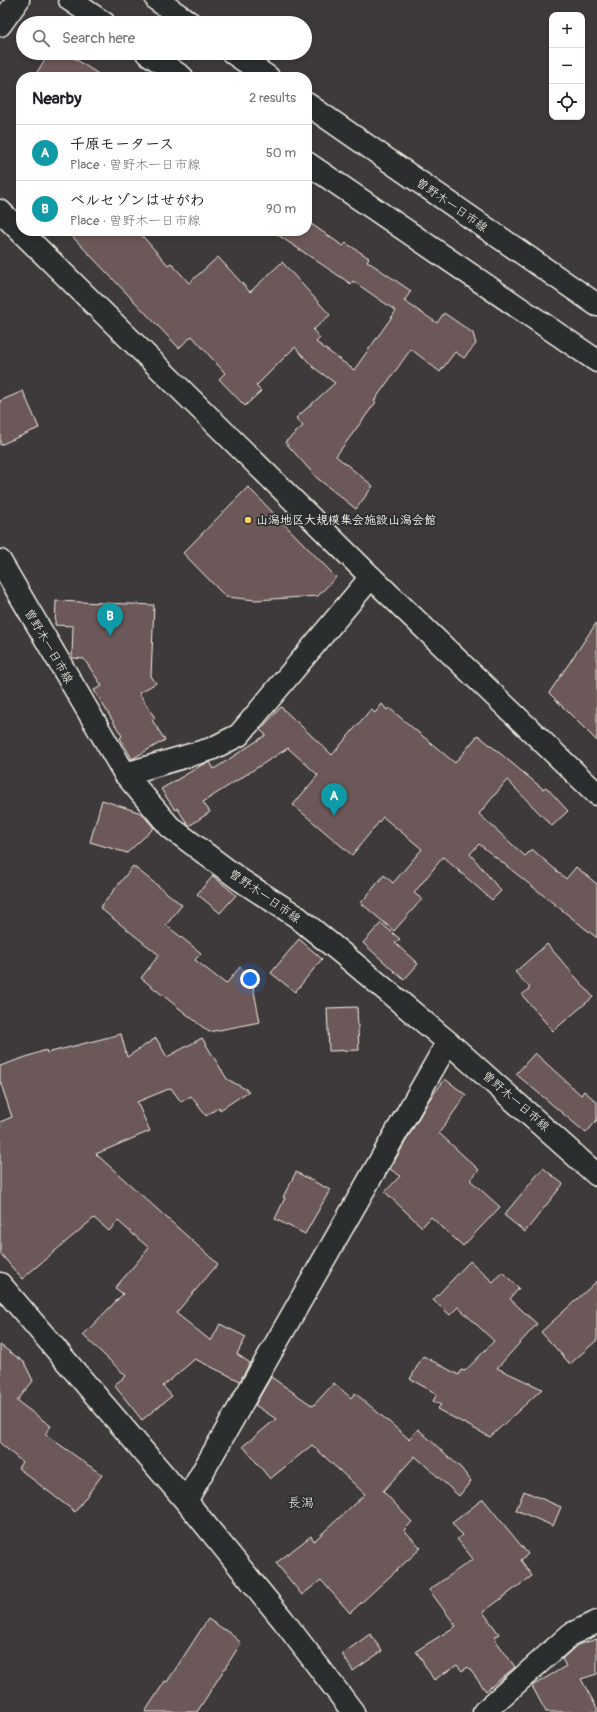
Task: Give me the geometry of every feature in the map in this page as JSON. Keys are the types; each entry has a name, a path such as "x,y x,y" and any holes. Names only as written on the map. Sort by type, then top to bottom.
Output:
{"street":[{"path":"0,25 18,0"},
{"path":"70,0 94,16"},
{"path":"157,0 180,16"},
{"path":"157,60 175,72"},
{"path":"244,60 261,72"},
{"name":"曽野木一日市線","path":"312,107 597,305"},
{"path":"312,165 597,360"},
{"path":"0,211 16,227"},
{"path":"25,236 371,577 597,794"},
{"name":"曽野木一日市線","path":"0,561 125,774 170,827 239,879 296,916 448,1042 597,1175"},
{"path":"125,774 211,749 239,735 371,577"},
{"path":"186,1502 448,1042"},
{"path":"0,1284 186,1502 283,1620 344,1708"},
{"path":"484,1712 571,1634 597,1622"}],"building":[{"path":"45,60 77,60 95,72 37,72"},
{"path":"312,224 343,246 346,243 369,258 367,261 411,291 404,301 437,323 444,313 473,333 476,344 464,358 455,352 440,372 411,349 374,401 376,402 336,456 373,486 356,509 317,478 285,442 303,426 296,418 335,383 313,367 295,347 256,386 261,391 245,406 219,379 225,373 192,336 179,348 72,236 142,236 168,265 171,263 189,283 218,257 250,292 282,262 330,315 313,330 320,338 316,342 354,370 396,311 353,281 351,284 279,236 312,236"},
{"path":"23,391 39,428 0,445 0,401"},
{"name":"山潟地区大規模集会施設山潟会館","path":"248,487 336,577 318,596 256,600 226,597 183,553"},
{"path":"56,601 154,605 151,676 156,683 139,693 155,718 152,720 165,740 132,759 120,738 122,736 94,690 102,686 84,659 72,658 73,626 55,625"},
{"path":"597,622 597,741 549,693"},
{"path":"382,704 387,710 389,708 455,763 478,735 543,789 546,787 568,811 552,826 507,780 479,814 525,856 532,849 566,879 576,867 597,884 597,938 479,844 470,854 501,891 492,900 443,857 414,893 422,899 394,931 361,903 384,875 393,883 422,849 383,817 352,855 293,805 318,775 288,748 203,802 210,812 189,826 177,808 175,810 161,789 202,765 210,762 214,769 266,735 260,730 281,707 332,755 371,709 375,713"},
{"path":"102,800 141,813 154,828 127,853 90,842"},
{"path":"133,866 182,905 166,925 201,953 195,960 226,984 240,967 251,976 260,1022 209,1032 141,978 159,955 100,908"},
{"path":"213,876 236,895 220,913 197,894"},
{"path":"381,923 400,939 395,943 418,964 404,980 363,943"},
{"path":"299,939 322,959 295,992 271,973"},
{"path":"547,944 593,997 553,1031 522,995 530,988 515,972"},
{"path":"357,1007 359,1050 329,1051 327,1008"},
{"path":"121,1034 127,1057 156,1038 167,1057 202,1038 227,1079 249,1091 220,1110 219,1107 206,1116 191,1096 181,1102 171,1088 137,1102 150,1131 96,1154 218,1264 176,1313 211,1341 220,1324 246,1337 237,1354 250,1363 240,1381 195,1359 163,1386 172,1396 142,1420 114,1385 126,1376 83,1335 123,1294 115,1288 149,1248 118,1221 109,1231 94,1218 22,1279 0,1253 0,1122 12,1117 0,1081 0,1066 46,1050 47,1053"},
{"path":"535,1053 581,1095 584,1091 597,1102 597,1120 586,1133 516,1074"},
{"path":"445,1079 466,1095 439,1133 479,1170 470,1180 500,1207 463,1246 431,1217 422,1227 385,1192 400,1176 390,1169 429,1100"},
{"path":"543,1168 563,1184 525,1232 504,1215"},
{"path":"296,1172 330,1190 305,1234 275,1219 285,1198 283,1197"},
{"path":"470,1261 493,1282 502,1272 519,1288 510,1299 537,1324 497,1368 542,1389 490,1437 437,1409 441,1405 433,1401 437,1394 410,1379 423,1356 459,1375 461,1370 465,1371 494,1341 458,1307 450,1315 433,1300"},
{"path":"597,1281 597,1340 570,1364 541,1332"},
{"path":"0,1345 24,1362 33,1381 17,1401 51,1426 45,1434 102,1475 75,1512 18,1468 22,1462 0,1443"},
{"path":"271,1377 313,1406 334,1383 351,1398 355,1393 409,1439 418,1429 461,1468 471,1481 459,1496 415,1456 383,1491 412,1522 404,1530 421,1548 350,1613 321,1580 302,1595 276,1563 311,1536 314,1541 365,1494 312,1445 270,1479 243,1446 276,1419 255,1405"},
{"path":"524,1491 561,1507 553,1526 516,1510"},
{"path":"483,1499 528,1554 521,1560 532,1576 483,1612 499,1634 494,1638 515,1667 486,1691 468,1667 462,1671 457,1665 434,1680 416,1651 456,1626 429,1590 473,1559 457,1539 462,1535 452,1523"},
{"path":"208,1619 231,1634 241,1643 197,1712 145,1712 165,1681 167,1682"},
{"path":"370,1634 382,1651 353,1671 342,1654"},
{"path":"597,1639 597,1674 581,1679 597,1708 597,1712 546,1712 532,1686 566,1666 562,1659 577,1645"}],"place":[{"name":"山潟地区大規模集会施設山潟会館","path":"248,520"},
{"name":"ベルセゾンはせがわ","path":"110,636"},
{"name":"千原モータース","path":"334,816"}],"district":[{"name":"長潟","path":"301,1502"}]}
